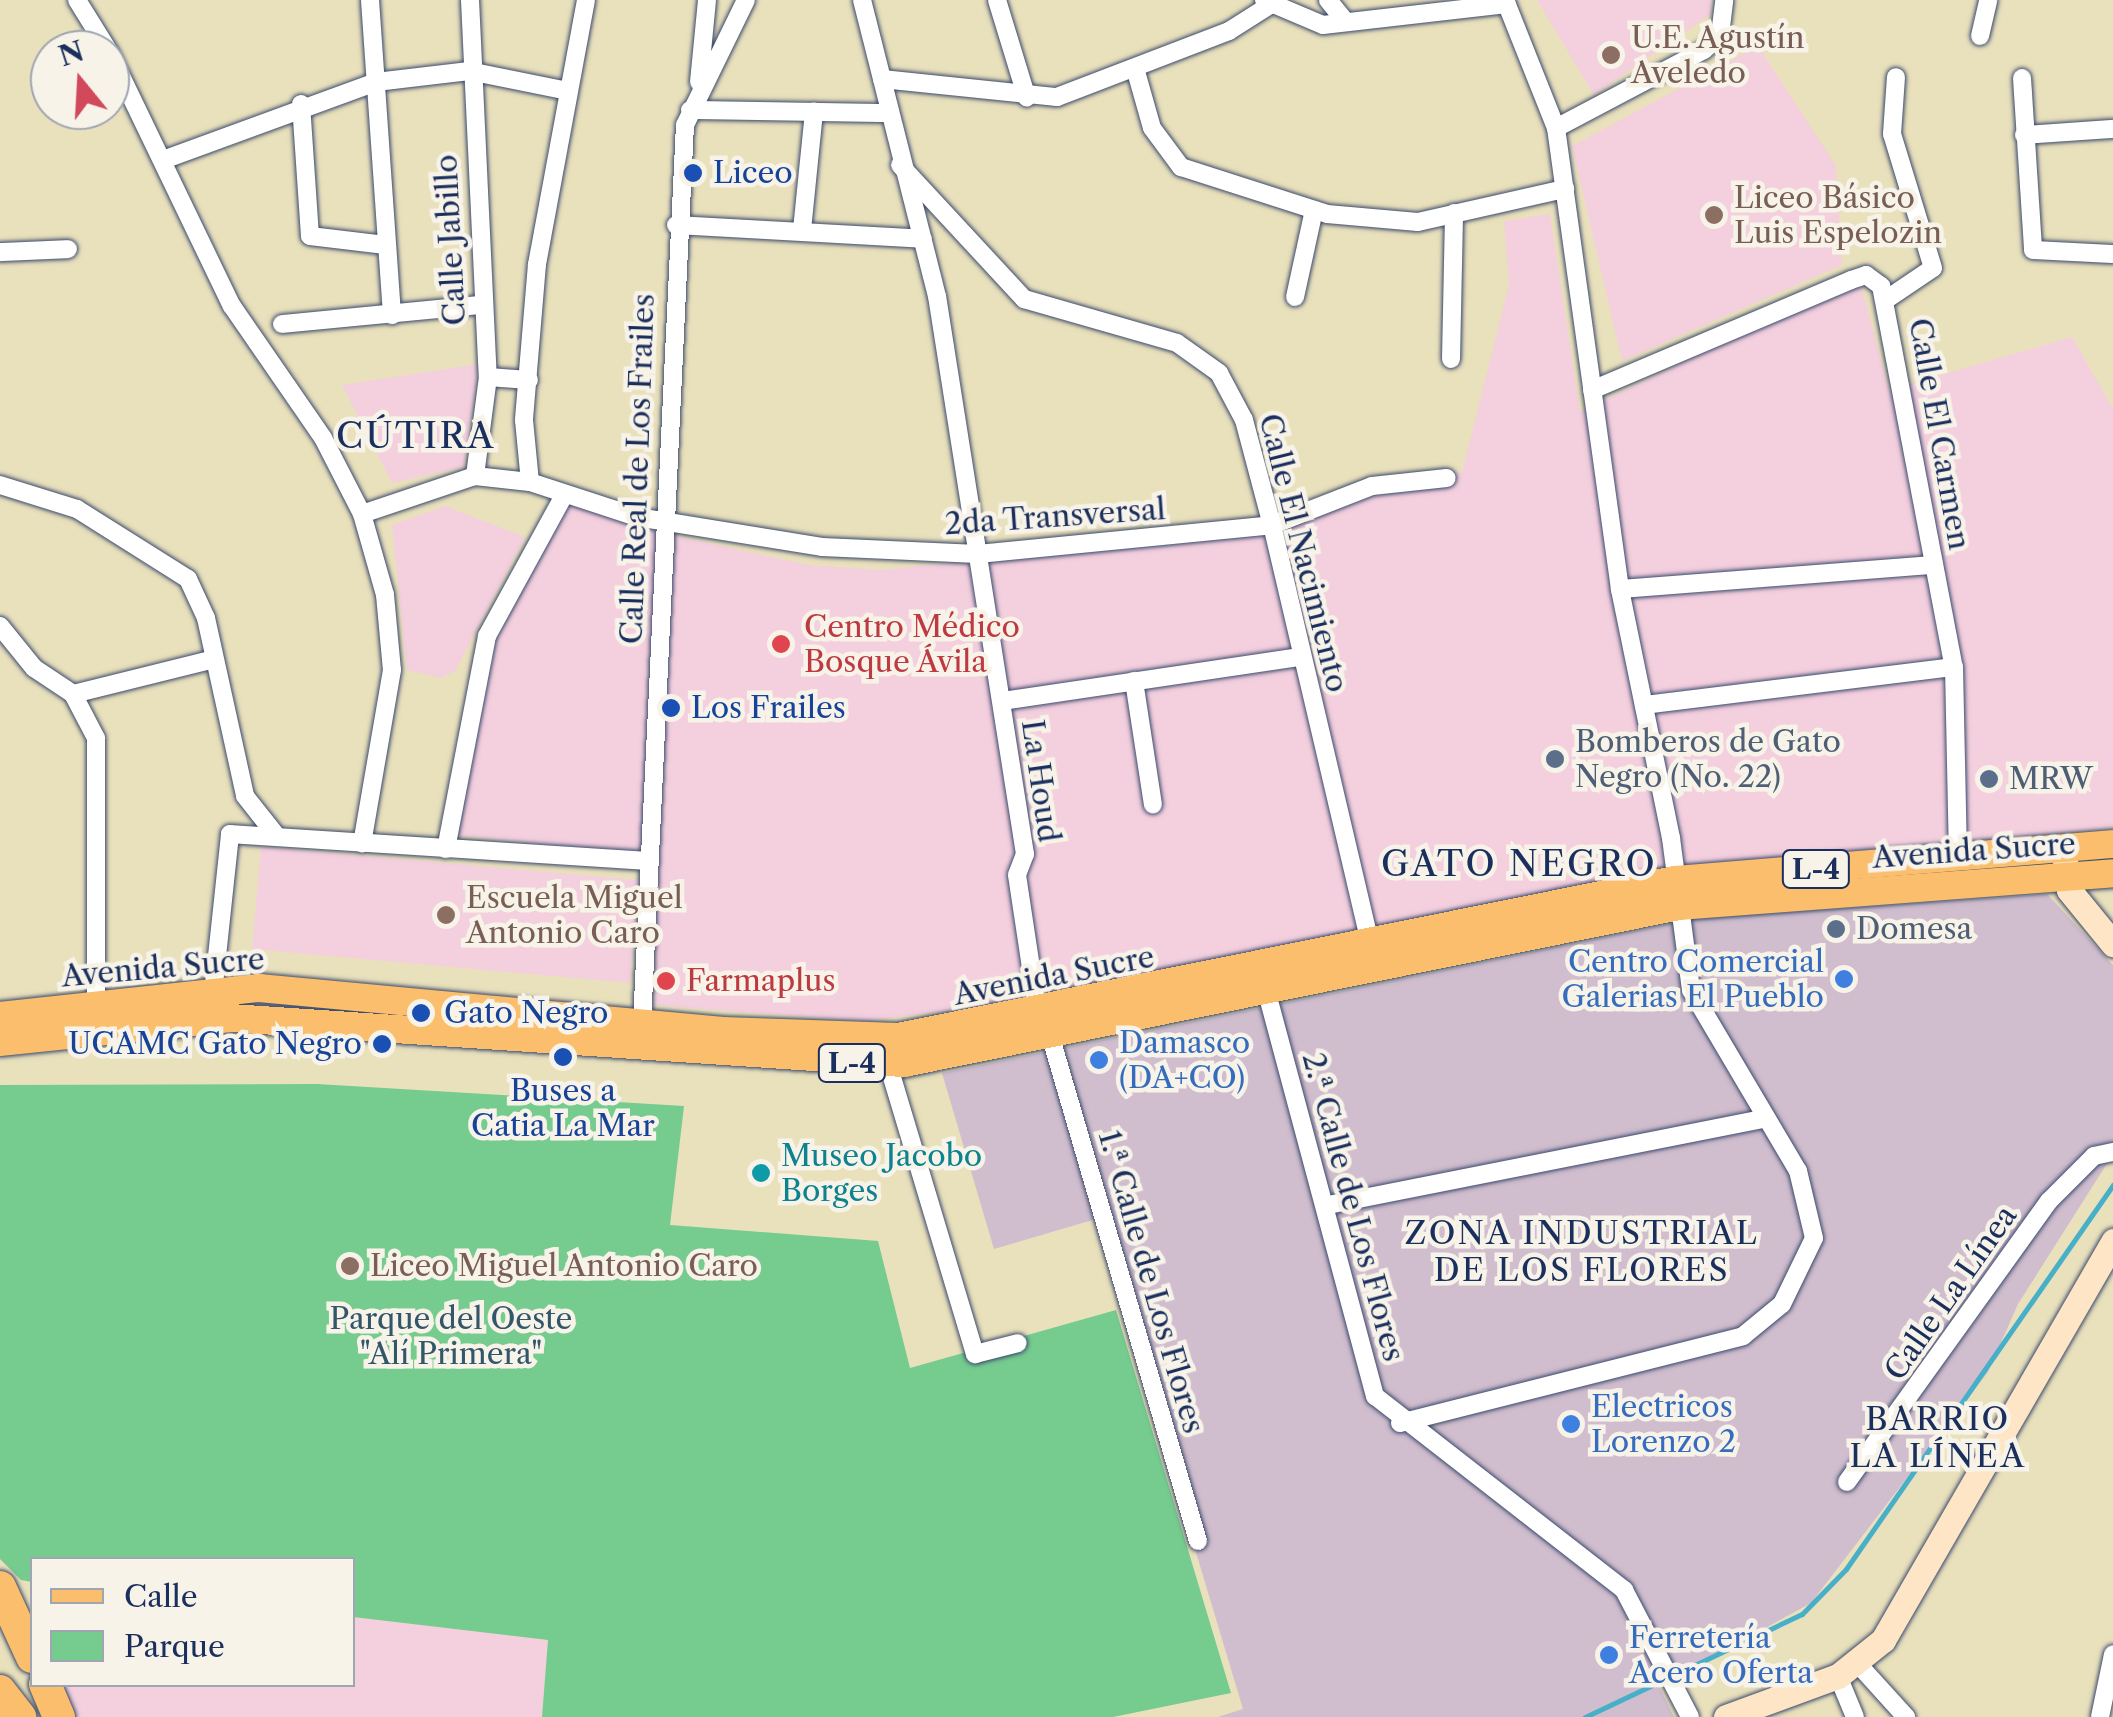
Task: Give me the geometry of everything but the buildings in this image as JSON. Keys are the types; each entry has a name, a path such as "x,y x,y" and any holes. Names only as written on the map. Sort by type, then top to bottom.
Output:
{"highway":[{"path":"0,1587 30,1653"},
{"path":"47,1687 59,1717"},
{"path":"0,1691 20,1717"}],"main road":[{"name":"Avenida Sucre","path":"0,1042 212,1004 888,1064 1045,1026 1677,893 2066,862 2113,844"},
{"name":"Avenida Sucre","path":"1264,980 1370,944 1677,893 1958,858 2066,862 2113,873"},
{"name":"Avenida Sucre","path":"0,1016 96,1005 212,1004 642,1023 847,1039 1045,1026"}],"street":[{"path":"77,0 95,30"},
{"path":"370,0 384,245 392,315"},
{"name":"Calle Jabillo","path":"470,0 468,71 488,377 475,476"},
{"path":"362,514 475,476 530,482 530,380 563,90 586,0"},
{"path":"698,82 708,0"},
{"name":"La Houd","path":"862,0 899,164 923,239 1002,702 1025,854 1018,875 1045,1026"},
{"path":"996,0 1028,98"},
{"path":"1328,0 1345,21"},
{"path":"1556,128 1704,50 1720,35 1724,0"},
{"path":"1980,36 1988,0"},
{"path":"698,82 749,1"},
{"path":"882,79 919,76 1028,98 1057,97 1135,68 1267,2 1323,25 1506,2 1556,128 1620,589 1697,1007 1761,1119 1798,1170 1814,1238 1796,1285 1755,1330 1400,1424"},
{"path":"1135,68 1152,128 1182,167 1314,210 1397,223 1565,190"},
{"path":"163,160 301,104 376,82 468,71 563,90"},
{"path":"1887,299 1932,268 1892,134 1896,77"},
{"path":"2022,78 2034,252 2113,254"},
{"name":"Calle Real de Los Frailes","path":"642,1023 676,225 690,110 698,82"},
{"path":"130,94 232,306 324,438 362,514 385,595 392,670 362,843"},
{"path":"301,104 310,236 384,245"},
{"path":"690,110 887,113"},
{"path":"802,230 814,112"},
{"path":"2024,135 2113,129"},
{"name":"Calle El Nacimiento","path":"899,164 1024,299 1177,342 1209,364 1244,420 1370,944"},
{"path":"1294,297 1314,210"},
{"path":"1451,358 1454,213"},
{"path":"676,225 923,239"},
{"path":"0,252 68,249"},
{"name":"Calle El Carmen","path":"1592,390 1866,275 1887,299 1954,667 1958,858"},
{"path":"282,324 481,306"},
{"path":"488,377 530,380"},
{"name":"2da Transversal","path":"530,482 562,498 822,548 978,554 1272,526 1372,486 1447,478"},
{"path":"0,485 77,508 172,563 201,601 245,796 275,834"},
{"path":"446,849 487,636 562,498"},
{"path":"1620,589 1934,565"},
{"path":"0,626 34,668 73,694 89,716 99,776 96,1005"},
{"path":"1002,702 1300,657"},
{"path":"73,694 214,660"},
{"path":"1644,706 1954,667"},
{"path":"1134,682 1153,804"},
{"path":"212,1004 231,833 647,860"},
{"path":"2066,862 2113,944"},
{"name":"2.ª Calle de Los Flores","path":"1264,980 1328,1205 1365,1367 1400,1424 1597,1565 1624,1590 1677,1678 1690,1717"},
{"name":"1.ª Calle de Los Flores","path":"1045,1026 1198,1541"},
{"path":"888,1064 975,1354 1018,1343"},
{"path":"1328,1205 1761,1119"},
{"name":"Calle La Línea","path":"1847,1482 2049,1200 2094,1156 2113,1152"},
{"path":"1726,1717 1848,1670 1896,1624 2113,1242"},
{"path":"2100,1717 2113,1654"},
{"path":"1848,1670 1854,1717"},
{"path":"1848,1670 1906,1717"}],"shaded area":[{"name":"U.E. Agustín Aveledo","path":"1537,0 1711,0 1711,14 1594,95"},
{"name":"Liceo Básico Luis Espelozin","path":"1758,46 1836,166 1842,265 1622,361 1572,146"},
{"path":"1550,214 1580,412 1859,278 1889,390 2072,337 2113,409 2113,828 1688,868 1037,1000 864,1021 654,1005 658,857 457,835 492,632 556,498 657,532 809,565 881,570 1263,530 1355,484 1462,472 1509,285 1504,221"},
{"path":"479,364 464,467 392,483 342,385"},
{"path":"445,506 525,537 455,671 441,678 407,670 392,525"},
{"name":"Escuela Miguel Antonio Caro","path":"261,847 639,880 630,983 252,949"},
{"path":"2047,894 2113,965 2113,1154 2018,1304 1988,1372 1811,1603 1659,1686 1674,1717 1218,1717 1243,1709 1096,1219 994,1249 942,1073 1695,919"},
{"path":"355,1617 548,1639 542,1717 75,1717 62,1687 355,1687"}],"green space":[{"name":"Parque del Oeste \"Alí Primera\"","path":"317,1084 684,1106 670,1225 878,1241 910,1368 1116,1310 1231,1693 1113,1717 542,1717 548,1640 355,1617 355,1557 30,1557 30,1582 21,1580 0,1559 0,1085"}],"waterway":[{"path":"1585,1717 1802,1614 1846,1569 2113,1185"}],"place":[{"name":"U.E. Agustín Aveledo","path":"1611,55"},
{"name":"Liceo","path":"693,173"},
{"name":"Liceo Básico Luis Espelozin","path":"1714,215"},
{"name":"Centro Médico Bosque Ávila","path":"781,644"},
{"name":"Los Frailes","path":"671,708"},
{"name":"Bomberos de Gato Negro (No. 22)","path":"1555,759"},
{"name":"MRW","path":"1989,779"},
{"name":"Escuela Miguel Antonio Caro","path":"446,915"},
{"name":"Domesa","path":"1836,929"},
{"name":"Centro Comercial Galerias El Pueblo","path":"1844,979"},
{"name":"Farmaplus","path":"666,981"},
{"name":"Gato Negro","path":"421,1013"},
{"name":"UCAMC Gato Negro","path":"382,1044"},
{"name":"Buses a Catia La Mar","path":"563,1057"},
{"name":"Damasco (DA+CO)","path":"1099,1060"},
{"name":"Museo Jacobo Borges","path":"761,1173"},
{"name":"Liceo Miguel Antonio Caro","path":"350,1266"},
{"name":"Electricos Lorenzo 2","path":"1571,1424"},
{"name":"Ferretería Acero Oferta","path":"1609,1655"}],"district":[{"name":"CÚTIRA","path":"416,436"},
{"name":"GATO NEGRO","path":"1519,864"},
{"name":"ZONA INDUSTRIAL DE LOS FLORES","path":"1582,1252"},
{"name":"BARRIO LA LÍNEA","path":"1938,1438"}]}
